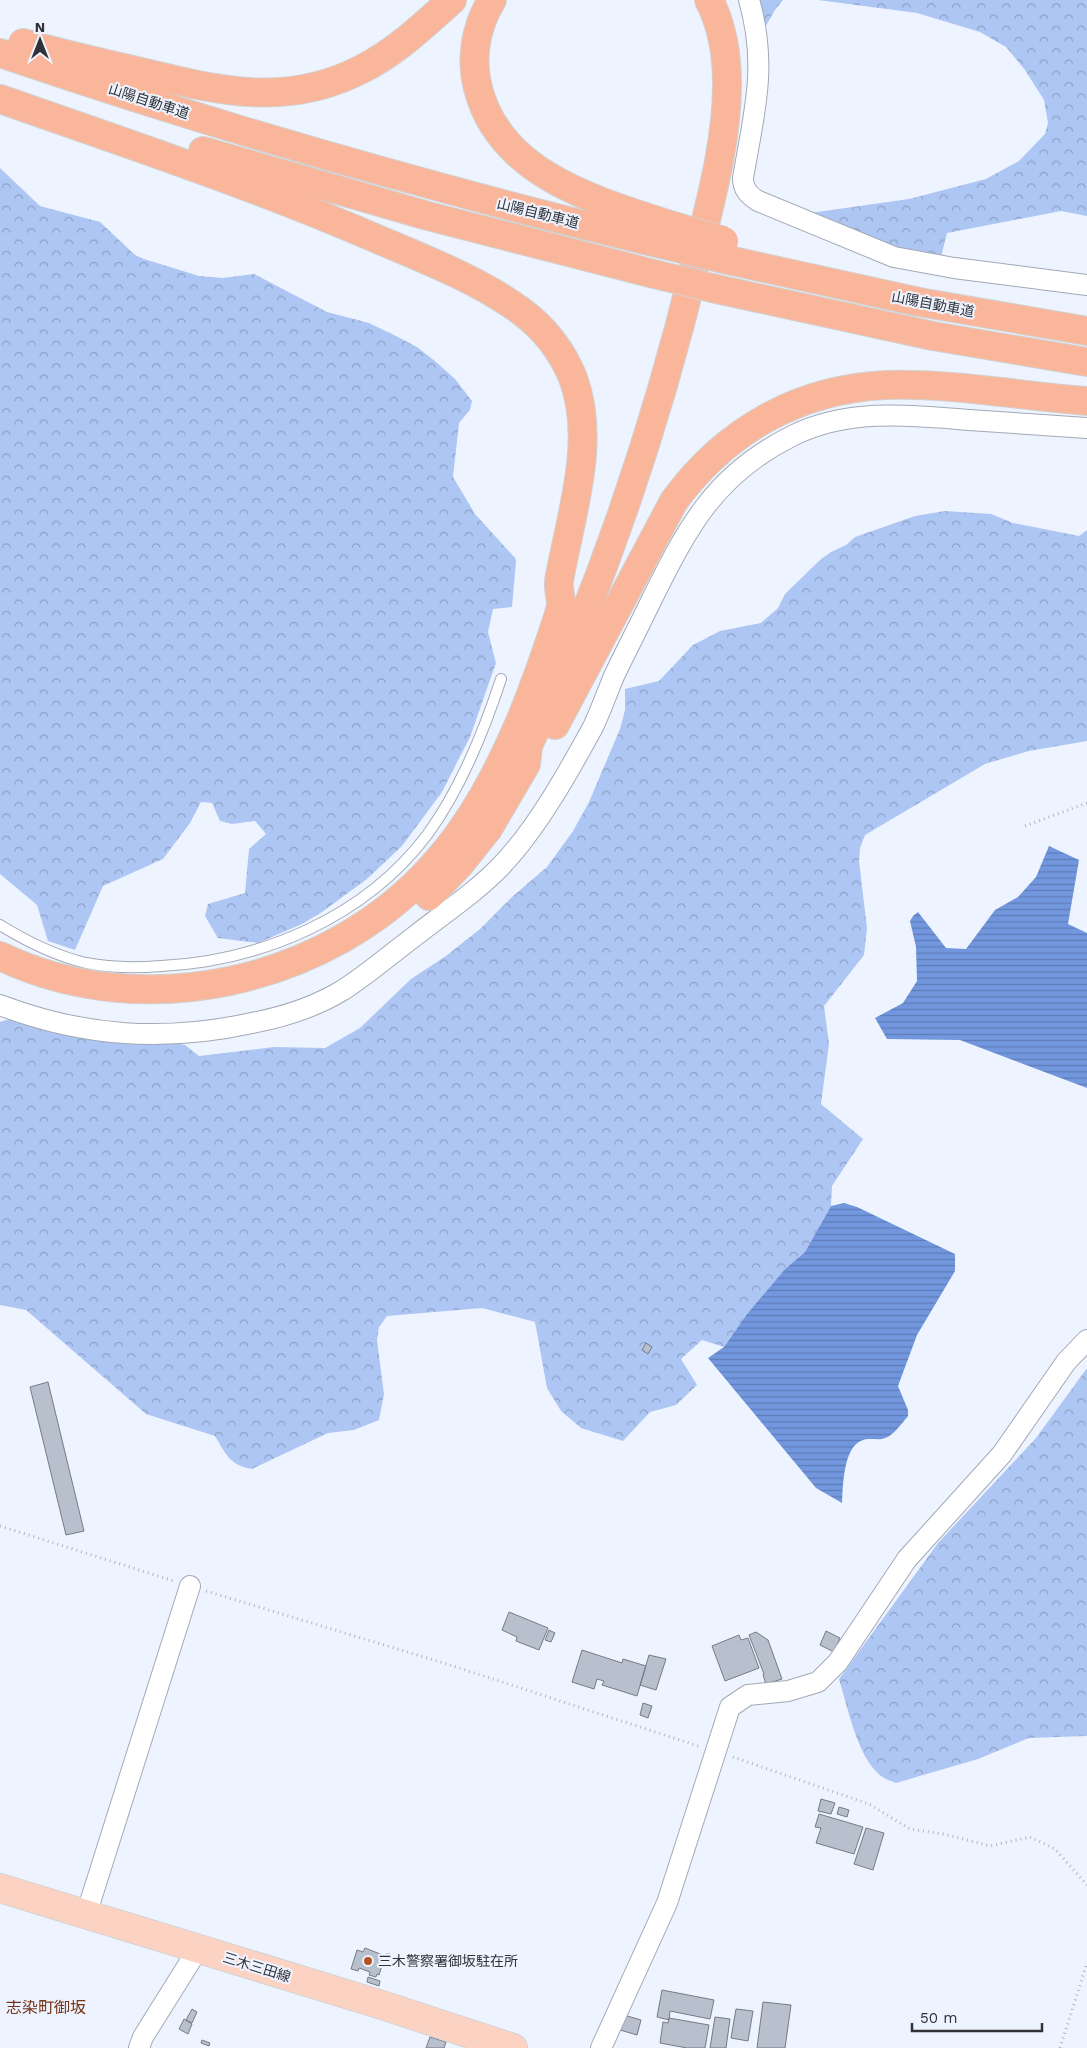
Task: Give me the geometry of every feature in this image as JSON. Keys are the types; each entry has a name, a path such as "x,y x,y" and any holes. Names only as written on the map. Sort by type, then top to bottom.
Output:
{"highway":[{"path":"0,36 51,51 209,88 244,93 286,92 331,83 369,66 406,40 452,0"},
{"path":"492,0 479,29 474,66 481,100 498,132 516,153 556,181 664,234"},
{"path":"561,604 573,593 577,585 612,495 646,387 690,217 706,142 711,83 707,43 699,19 689,0"},
{"path":"526,764 528,746 573,643 621,517 649,433 686,302 718,160 726,108 725,51 718,21 709,0"},
{"name":"山陽自動車道","path":"0,53 210,121 475,197 664,234 911,300 1087,331"},
{"path":"0,86 165,140 328,188 495,234 712,288 933,336 1087,362"},
{"path":"0,99 223,176 345,225 481,287 513,306 531,319 548,336 565,360 577,389 580,412 581,455 559,581 558,589 561,604 547,650 524,712 478,807 445,852 423,876 380,914 346,937 310,955 260,973 224,982 171,989 130,989 87,984 42,972 0,956"},
{"path":"722,249 784,257 884,279 1087,316"},
{"path":"0,975 65,996 101,1002 130,1005 200,1002 249,993 293,980 340,958 383,931 438,888 473,850 488,829 526,764 540,752 674,501 711,457 723,446 750,427 790,407 822,396 868,387 928,385 1087,401"}],"main road":[{"name":"三木三田線","path":"0,1888 382,2005 513,2048"}],"street":[{"path":"749,0 756,31 759,67 758,98 743,178 744,187 750,196 894,258 954,268 1087,285"},
{"path":"0,1005 37,1018 74,1027 131,1034 183,1035 214,1031 284,1016 342,990 480,886 514,852 555,792 594,724 614,676 689,528 710,499 724,484 755,459 799,433 833,422 868,416 912,415 1087,428"},
{"path":"601,2048 667,1903 730,1707 748,1695 788,1690 818,1682 838,1662 906,1560 1002,1454 1066,1362 1087,1340"},
{"path":"86,1915 190,1586"},
{"path":"139,2048 143,2037 198,1949"}],"lane":[{"path":"0,925 34,943 75,960 104,966 127,967 174,966 215,960 241,954 295,936 366,894 395,870 426,836 470,759 501,679"}],"path":[{"path":"1025,826 1087,802"},
{"path":"0,1526 447,1664 716,1752 869,1804 910,1829 944,1834 990,1846 1030,1837 1055,1849 1087,1885"},
{"path":"1060,2048 1087,1963"}],"green space":[{"path":"756,0 783,0 763,31"},
{"path":"818,0 1087,0 1087,216 1061,211 947,233 941,257 895,248 866,238 853,229 810,213 909,199 986,179 1019,161 1045,134 1048,123 1044,100 1025,70 1006,47 980,32 917,13"},
{"path":"0,168 40,206 100,222 135,255 144,259 199,276 223,278 254,274 327,312 369,323 396,336 417,347 436,362 455,379 472,401 470,410 459,423 453,477 475,514 516,561 512,607 493,609 488,632 496,663 470,737 442,792 402,846 367,879 322,912 302,924 258,943 218,938 205,916 208,904 245,893 249,849 266,834 255,821 232,824 220,821 212,803 201,802 190,823 163,859 103,886 75,950 48,941 37,905 0,874"},
{"path":"945,511 991,514 1013,523 1079,536 1087,530 1087,741 1029,751 985,764 865,835 860,848 859,861 867,928 864,955 824,1006 829,1044 821,1104 863,1139 832,1186 831,1206 805,1252 785,1269 747,1314 724,1347 702,1340 681,1359 697,1385 676,1405 650,1412 623,1441 581,1428 561,1411 547,1388 535,1322 482,1308 387,1316 379,1327 377,1340 384,1394 379,1420 354,1430 328,1433 252,1469 233,1462 215,1436 146,1414 26,1310 0,1305 0,1022 15,1017 175,1043 185,1045 199,1056 274,1047 325,1048 360,1028 411,979 446,956 480,929 512,897 547,867 573,831 589,802 620,729 625,710 625,689 659,681 693,645 720,631 761,623 778,608 785,594 820,560 846,545 855,537 915,516"},
{"path":"1087,1368 1087,1736 1029,1738 978,1759 896,1783 886,1779 873,1768 860,1745 839,1679 938,1543 1036,1438"}],"shaded area":[{"path":"1049,846 1079,860 1068,924 1087,933 1087,1088 960,1040 887,1039 875,1018 903,1003 917,981 916,947 910,921 913,916 918,912 946,948 966,949 995,910 1018,897 1036,877"},
{"path":"844,1203 857,1207 955,1254 955,1271 917,1335 898,1386 908,1410 908,1416 890,1436 882,1439 863,1440 851,1450 845,1468 842,1503 816,1488 708,1358 724,1347 747,1314 785,1269 805,1252 831,1206"}],"building":[{"path":"646,1343 652,1347 648,1354 642,1350"},
{"path":"48,1382 84,1531 66,1535 30,1387"},
{"path":"509,1612 548,1628 539,1650 516,1641 517,1637 502,1630"},
{"path":"549,1630 555,1633 551,1642 545,1640"},
{"path":"826,1631 840,1638 834,1652 820,1645"},
{"path":"756,1632 768,1640 782,1679 766,1684 749,1635"},
{"path":"739,1635 741,1640 748,1638 759,1668 725,1681 712,1646"},
{"path":"582,1650 622,1663 623,1659 646,1666 637,1696 602,1685 604,1681 597,1679 594,1689 572,1682"},
{"path":"649,1655 666,1659 656,1690 640,1685"},
{"path":"643,1703 652,1706 648,1718 640,1715"},
{"path":"821,1799 835,1803 831,1814 818,1811"},
{"path":"839,1807 849,1810 847,1817 837,1814"},
{"path":"819,1814 863,1827 854,1854 816,1843 821,1828 815,1827"},
{"path":"866,1828 884,1833 873,1870 854,1864"},
{"name":"三木警察署御坂駐在所","path":"365,1948 385,1956 379,1975 377,1974 376,1977 369,1975 370,1972 359,1968 358,1971 351,1969 357,1950 363,1952"},
{"path":"386,1954 390,1954 389,1960 385,1959"},
{"path":"368,1977 380,1981 379,1986 367,1982"},
{"path":"662,1990 714,2000 710,2019 670,2011 669,2020 657,2017"},
{"path":"763,2002 791,2005 785,2048 757,2048"},
{"path":"192,2009 197,2012 192,2023 186,2020"},
{"path":"736,2009 753,2011 748,2041 731,2038"},
{"path":"624,2015 641,2020 637,2035 620,2030"},
{"path":"715,2017 730,2019 726,2048 710,2048"},
{"path":"669,2018 709,2025 705,2048 687,2048 660,2043 663,2022 668,2023"},
{"path":"184,2019 192,2024 188,2034 179,2029"},
{"path":"430,2037 446,2042 444,2048 426,2048"},
{"path":"202,2040 210,2043 209,2046 201,2043"}],"place":[{"name":"三木警察署御坂駐在所","path":"368,1961"}],"district":[{"name":"志染町御坂","path":"46,2007"}]}
